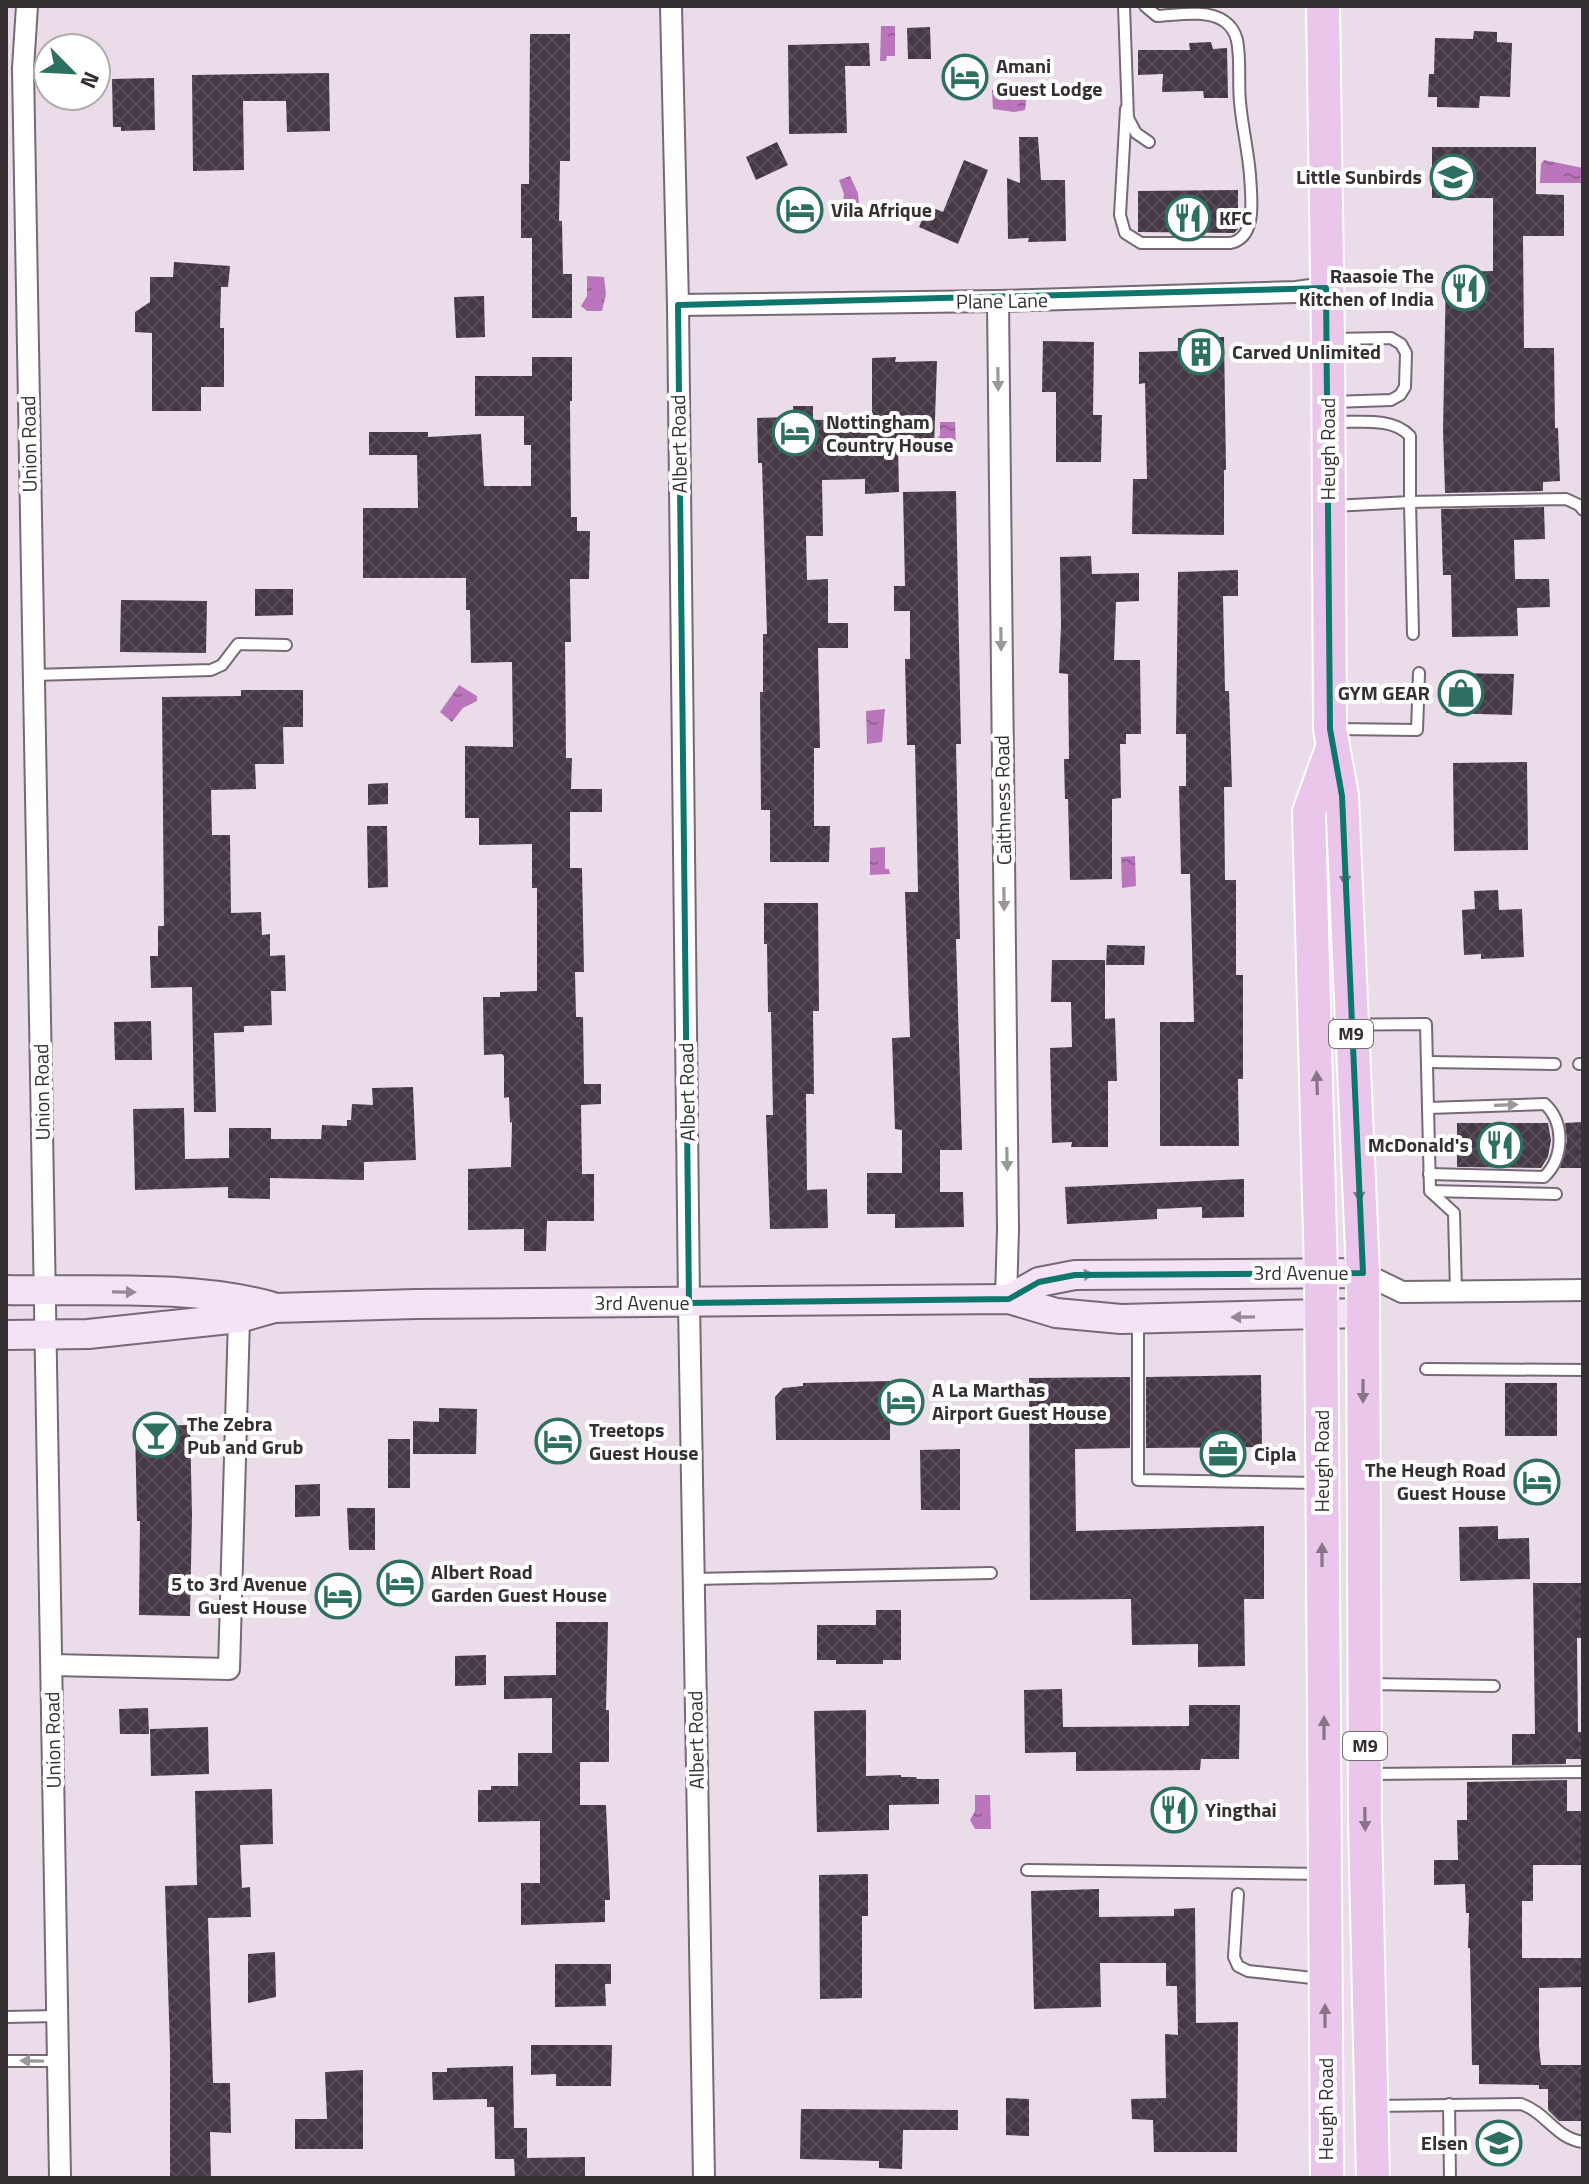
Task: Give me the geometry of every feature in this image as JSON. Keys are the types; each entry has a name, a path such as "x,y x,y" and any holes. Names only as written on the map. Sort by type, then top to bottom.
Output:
{"main road":[{"name":"Heugh Road","path":"1323,6 1331,738 1342,796 1363,1273 1365,1774 1373,2178"},
{"name":"Heugh Road","path":"1327,2178 1321,1273 1309,812 1331,738"}],"street":[{"name":"Union Road","path":"27,6 23,68 60,2178"},
{"name":"Albert Road","path":"671,6 678,305 689,1303 704,2178"},
{"name":"Plane Lane","path":"678,305 998,301 1296,292 1326,288"},
{"name":"Caithness Road","path":"998,301 1008,1299"},
{"name":"3rd Avenue","path":"1008,1299 1039,1282 1075,1275 1363,1273 1402,1292"},
{"name":"3rd Avenue","path":"6,1290 183,1293 223,1296 274,1308"},
{"name":"3rd Avenue","path":"6,1335 88,1334 239,1318 274,1308 1008,1299 1056,1313 1138,1319 1362,1313 1402,1292 1583,1290"},
{"path":"52,1665 229,1669 239,1318"}],"lane":[{"path":"1124,6 1126,109 1120,215 1125,233 1141,243 1230,243 1242,239 1249,227 1251,192 1236,35 1216,17 1207,14 1157,16 1145,6"},
{"path":"1126,109 1131,126 1149,142"},
{"path":"1328,339 1391,338 1401,344 1406,353 1405,387 1400,395 1391,400 1329,412"},
{"path":"1329,412 1392,423 1410,436 1413,634"},
{"path":"1328,506 1566,499 1583,510"},
{"path":"33,675 211,670 222,665 238,644 286,645"},
{"path":"1331,738 1417,730 1419,673"},
{"path":"1315,1025 1426,1024 1430,1191 1454,1213 1456,1291"},
{"path":"1427,1062 1555,1064"},
{"path":"1428,1108 1545,1104 1554,1112 1559,1132 1559,1155 1544,1177 1429,1174"},
{"path":"1430,1191 1556,1194"},
{"path":"1138,1319 1138,1480 1322,1483"},
{"path":"1426,1369 1583,1370"},
{"path":"694,1579 991,1573"},
{"path":"1366,1684 1494,1686"},
{"path":"1365,1774 1583,1772"},
{"path":"1027,1870 1325,1874"},
{"path":"1238,1894 1234,1957 1238,1966 1248,1971 1325,1980"},
{"path":"6,2017 57,2016"},
{"path":"6,2061 58,2061"},
{"path":"1449,2104 1450,2178"},
{"path":"1372,2106 1521,2104 1541,2114 1562,2136 1583,2142"}],"highlighted area":[{"path":"1326,288 1330,729 1342,796 1363,1273 1075,1275 1039,1282 1009,1299 689,1303 678,305"}],"water":[{"path":"881,26 895,26 895,56 887,56 886,61 880,61"},
{"path":"999,86 1008,93 1027,94 1025,110 993,109 992,90"},
{"path":"1544,160 1583,168 1583,183 1540,183"},
{"path":"850,176 858,193 859,204 846,212 842,206 844,194 839,180"},
{"path":"587,276 604,277 606,294 602,311 587,311 581,306 587,296"},
{"path":"940,422 955,422 956,448 936,448"},
{"path":"459,685 477,696 477,701 463,708 452,722 440,712"},
{"path":"885,709 882,742 867,744 866,711"},
{"path":"885,847 885,869 889,869 890,874 870,875 870,848"},
{"path":"1135,856 1136,886 1122,888 1121,857"},
{"path":"975,1795 990,1795 991,1829 975,1829 970,1820 975,1811"}],"building":[{"path":"930,27 931,59 908,59 907,28"},
{"path":"1474,31 1497,32 1497,42 1512,43 1510,97 1480,96 1479,108 1437,107 1437,97 1428,97 1429,74 1434,74 1435,38 1473,39"},
{"path":"530,34 570,34 570,161 560,161 559,221 562,221 563,274 572,274 572,318 532,318 532,238 521,238 521,184 529,184"},
{"path":"1211,42 1213,49 1227,48 1228,98 1204,98 1203,91 1162,92 1163,74 1138,75 1138,50 1190,50 1189,43"},
{"path":"869,43 870,66 845,66 847,133 789,134 788,45"},
{"path":"329,73 330,131 287,132 286,101 243,101 244,170 193,171 192,75"},
{"path":"154,78 155,130 121,131 121,127 113,127 112,79"},
{"path":"1019,137 1038,137 1041,180 1065,180 1066,241 1008,239 1007,178 1020,183"},
{"path":"777,142 788,165 756,180 746,157"},
{"path":"1432,147 1536,147 1536,194 1564,195 1564,236 1523,236 1524,348 1554,348 1555,428 1558,428 1560,481 1543,482 1543,491 1445,493 1446,272 1493,271 1493,198 1432,198"},
{"path":"964,160 988,170 958,244 919,227 928,206 943,212"},
{"name":"KFC","path":"1238,190 1238,229 1234,233 1138,232 1138,191"},
{"path":"174,262 230,266 228,287 221,287 224,387 201,387 201,411 152,411 152,333 135,332 135,312 150,302 150,277 173,277"},
{"path":"484,296 485,337 456,338 454,297"},
{"path":"1224,337 1224,535 1132,534 1133,479 1147,479 1145,383 1139,384 1139,352 1178,351 1178,338"},
{"path":"1043,341 1094,342 1093,415 1102,415 1101,462 1056,462 1056,392 1042,392"},
{"path":"532,357 572,357 571,517 577,517 577,531 590,531 589,579 570,579 571,642 565,642 566,758 572,758 571,789 602,789 602,812 570,812 570,868 582,868 584,972 575,972 576,1017 583,1017 584,1084 601,1084 601,1104 581,1105 582,1174 594,1174 594,1221 547,1221 546,1251 524,1251 524,1229 468,1230 468,1169 511,1167 512,1122 509,1097 504,1098 504,1056 484,1055 483,997 500,997 500,992 537,991 537,888 532,888 532,844 479,845 479,818 465,818 465,746 513,747 512,662 471,663 466,578 363,578 363,508 418,508 417,455 369,455 369,432 428,432 428,437 481,434 484,486 531,486 531,445 524,445 524,416 475,416 475,376 532,376"},
{"path":"896,357 895,362 937,361 934,447 898,447 899,492 865,494 865,479 822,480 823,536 806,536 807,580 828,579 828,623 848,623 848,648 818,648 820,748 814,748 814,826 830,826 829,862 770,862 770,810 761,810 760,692 763,692 763,634 767,634 762,463 758,463 757,418 793,417 793,406 813,406 813,420 866,419 866,415 872,415 872,358"},
{"path":"956,491 961,744 956,744 960,939 956,939 962,1150 940,1150 940,1192 963,1192 964,1227 895,1228 895,1214 867,1214 867,1173 902,1173 902,1130 895,1129 892,1038 910,1037 905,892 918,892 915,745 907,745 905,659 910,659 910,611 894,611 894,586 905,586 903,492"},
{"path":"1544,507 1545,539 1514,540 1515,579 1549,579 1550,607 1517,608 1518,636 1452,637 1451,575 1443,575 1441,509"},
{"path":"1091,556 1092,574 1139,573 1139,601 1116,602 1114,660 1140,660 1141,734 1126,734 1126,744 1120,744 1121,798 1112,799 1112,879 1070,880 1064,759 1069,759 1068,674 1059,673 1060,557"},
{"path":"1238,570 1238,596 1223,596 1225,691 1229,691 1232,787 1224,787 1225,880 1236,880 1236,975 1243,975 1243,1079 1238,1079 1239,1146 1160,1146 1160,1022 1194,1022 1190,874 1181,874 1179,786 1186,786 1186,734 1176,734 1178,572"},
{"path":"255,589 293,589 293,615 255,616"},
{"path":"121,600 207,601 206,653 120,652"},
{"path":"1447,673 1514,674 1512,715 1446,713"},
{"path":"241,690 303,690 303,727 283,727 284,764 255,764 256,789 211,790 212,835 230,835 231,913 261,912 262,935 270,934 270,956 285,955 286,991 271,991 272,1025 244,1026 244,1032 214,1033 216,1112 194,1112 192,987 151,988 150,956 158,956 158,926 164,926 162,697 241,696"},
{"path":"1527,762 1528,850 1454,851 1453,763"},
{"path":"388,783 388,804 368,805 368,784"},
{"path":"367,826 387,826 388,887 368,888"},
{"path":"1498,890 1499,910 1522,909 1524,957 1481,959 1481,954 1464,955 1462,910 1475,909 1474,891"},
{"path":"764,903 818,903 819,1011 813,1011 814,1094 806,1094 807,1190 827,1189 828,1228 770,1229 766,1115 773,1115"},
{"path":"1107,945 1145,946 1144,965 1106,965"},
{"path":"1052,960 1105,960 1105,1019 1115,1018 1117,1081 1108,1081 1108,1147 1071,1147 1072,1142 1052,1143 1050,1048 1072,1047 1071,1002 1051,1002"},
{"path":"151,1021 152,1060 115,1060 114,1022"},
{"path":"413,1087 416,1160 364,1162 364,1180 270,1178 270,1199 228,1198 228,1187 135,1190 133,1109 184,1108 185,1159 229,1158 229,1128 271,1128 271,1139 321,1139 322,1125 347,1126 347,1120 351,1120 352,1104 373,1105 372,1088"},
{"path":"1583,1122 1583,1168 1560,1168 1567,1141 1565,1123"},
{"name":"McDonald's","path":"1457,1123 1548,1123 1551,1140 1548,1157 1541,1168 1457,1167"},
{"path":"1244,1179 1244,1217 1202,1218 1202,1207 1157,1209 1157,1219 1067,1224 1065,1187"},
{"path":"1261,1375 1262,1447 1146,1448 1146,1377"},
{"path":"1130,1377 1130,1448 1075,1449 1076,1531 1264,1526 1264,1599 1244,1599 1245,1666 1198,1667 1198,1644 1132,1645 1131,1599 1030,1600 1029,1378"},
{"path":"890,1381 890,1440 776,1440 775,1397 783,1388 803,1386 803,1383"},
{"path":"1505,1383 1557,1383 1557,1436 1505,1436"},
{"path":"439,1408 477,1409 476,1454 413,1454 413,1421 439,1422"},
{"path":"190,1425 190,1616 139,1615 140,1521 137,1521 135,1426"},
{"path":"388,1439 410,1439 410,1488 388,1488"},
{"path":"960,1449 960,1510 921,1510 920,1450"},
{"path":"320,1484 320,1516 295,1517 295,1485"},
{"path":"347,1508 375,1508 375,1550 349,1550"},
{"path":"1498,1526 1498,1539 1529,1538 1530,1579 1460,1581 1459,1527"},
{"path":"1533,1583 1583,1583 1583,1638 1577,1638 1578,1732 1583,1732 1583,1759 1566,1759 1566,1764 1512,1765 1512,1734 1535,1734"},
{"path":"876,1610 901,1610 901,1660 883,1660 883,1664 836,1664 836,1660 817,1660 817,1625 876,1625"},
{"path":"556,1622 608,1622 606,1710 609,1710 609,1762 580,1762 580,1805 606,1805 610,1900 605,1900 605,1922 521,1925 521,1883 540,1883 540,1821 478,1822 478,1790 491,1790 491,1786 518,1786 518,1753 552,1753 552,1698 504,1699 504,1676 556,1675"},
{"path":"486,1655 486,1685 455,1686 455,1656"},
{"path":"1062,1689 1063,1727 1189,1726 1189,1705 1240,1705 1239,1759 1201,1759 1200,1770 1076,1771 1076,1752 1025,1753 1024,1690"},
{"path":"148,1708 149,1734 120,1734 119,1709"},
{"path":"866,1710 866,1776 901,1775 939,1779 939,1804 889,1805 889,1830 817,1832 814,1711"},
{"path":"208,1727 209,1774 151,1776 150,1729"},
{"path":"1567,1780 1567,1811 1583,1811 1583,1865 1533,1865 1533,1901 1522,1901 1522,1958 1583,1958 1583,1987 1539,1988 1539,2046 1541,2065 1583,2065 1583,2121 1559,2121 1548,2110 1548,2089 1539,2089 1539,2085 1479,2084 1479,2065 1472,2065 1469,1913 1466,1913 1465,1884 1434,1885 1434,1860 1458,1860 1457,1820 1467,1820 1467,1782"},
{"path":"272,1789 273,1844 240,1845 242,1888 250,1887 251,1917 208,1918 213,2083 230,2083 231,2133 210,2132 211,2178 170,2178 165,1886 197,1885 195,1791"},
{"path":"868,1874 868,1916 862,1916 862,1998 820,1999 819,1875"},
{"path":"1099,1889 1099,1917 1174,1916 1174,1909 1195,1908 1196,2023 1238,2022 1237,2152 1154,2152 1153,2120 1132,2119 1131,2099 1166,2098 1165,2034 1178,2035 1177,1986 1166,1986 1166,1963 1100,1963 1101,2007 1034,2009 1031,1891"},
{"path":"275,1952 276,1997 248,2003 248,1954"},
{"path":"555,1964 611,1964 611,1984 605,1984 606,2006 555,2007"},
{"path":"531,2045 612,2045 611,2086 556,2086 556,2074 531,2075"},
{"path":"513,2066 514,2128 527,2128 527,2158 585,2157 585,2178 515,2178 514,2159 495,2159 494,2107 487,2107 487,2099 433,2100 432,2072 447,2072 447,2068"},
{"path":"363,2070 363,2149 295,2149 295,2119 327,2119 325,2072"},
{"path":"1006,2098 1029,2099 1029,2136 1006,2135"},
{"path":"801,2109 958,2110 958,2130 903,2130 902,2169 879,2168 879,2161 800,2159"}],"place":[{"name":"Amani Guest Lodge","path":"965,77"},
{"name":"Little Sunbirds","path":"1453,177"},
{"name":"Vila Afrique","path":"800,210"},
{"name":"KFC","path":"1188,218"},
{"name":"Raasoie The Kitchen of India","path":"1465,288"},
{"name":"Carved Unlimited","path":"1201,352"},
{"name":"Nottingham Country House","path":"795,433"},
{"name":"GYM GEAR","path":"1461,693"},
{"name":"McDonald's","path":"1500,1145"},
{"name":"A La Marthas Airport Guest House","path":"901,1402"},
{"name":"The Zebra Pub and Grub","path":"156,1435"},
{"name":"Treetops Guest House","path":"558,1441"},
{"name":"Cipla","path":"1223,1454"},
{"name":"The Heugh Road Guest House","path":"1537,1482"},
{"name":"Albert Road Garden Guest House","path":"400,1583"},
{"name":"5 to 3rd Avenue Guest House","path":"338,1596"},
{"name":"Yingthai","path":"1174,1810"},
{"name":"Elsen","path":"1499,2143"}]}
